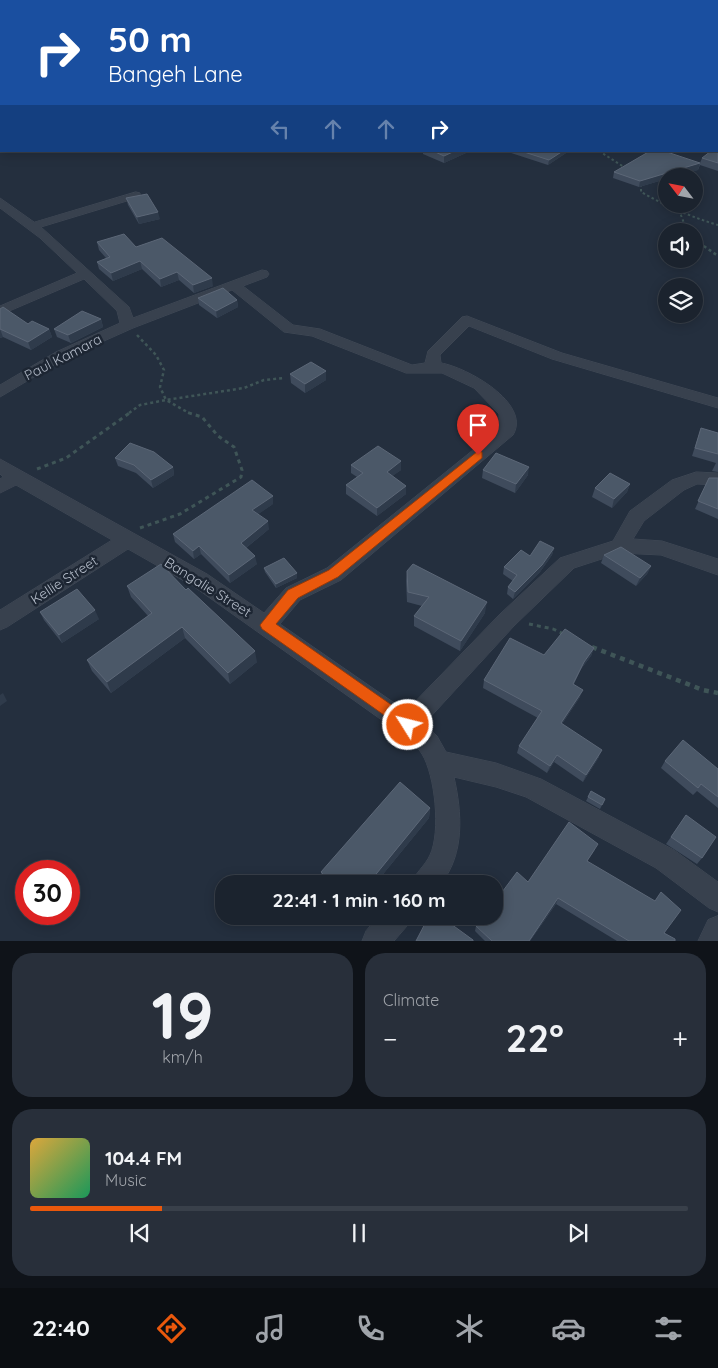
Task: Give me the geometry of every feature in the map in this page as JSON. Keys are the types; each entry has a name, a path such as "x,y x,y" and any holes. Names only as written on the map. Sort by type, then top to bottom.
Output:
{"street":[{"path":"589,0 597,0"},
{"path":"32,226 136,195"},
{"path":"0,202 32,226 124,310 128,326"},
{"path":"0,311 85,274"},
{"name":"Paul Kamara","path":"0,392 61,355 128,326 262,274"},
{"path":"234,285 289,329 315,332 411,370 433,367 446,369 480,385 507,412 509,421 507,431 334,574 293,594 267,625"},
{"path":"433,367 433,354 467,320 557,356 718,403"},
{"name":"Bangalie Street","path":"5,476 121,535 200,580 408,725 434,753"},
{"path":"620,546 637,516 678,485 696,478 718,480"},
{"name":"Kellie Street","path":"0,621 121,535"},
{"path":"408,725 507,620 567,563 620,546 662,548 718,567"},
{"path":"430,875 441,860 448,829 447,802 434,753"},
{"path":"434,753 532,787 665,859 718,900"},
{"path":"376,940 389,925"},
{"path":"712,940 718,930"}],"path":[{"path":"600,152 630,173"},
{"path":"641,182 641,192 658,201"},
{"path":"685,213 695,219 718,225"},
{"path":"703,245 718,256"},
{"path":"121,535 164,521 189,510 241,476 242,470 234,447 218,436 202,417 181,410 166,400 160,387 164,370 156,355 128,326"},
{"path":"5,476 66,458 140,406 244,388 264,380 285,378"},
{"path":"507,620 553,628 570,637"},
{"path":"588,645 702,690 718,693"}],"building":[{"path":"435,152 453,152 444,156"},
{"path":"524,152 561,152 549,160"},
{"path":"648,152 667,152 700,163 683,168 658,168 658,176 640,181 614,172"},
{"path":"710,152 718,152 718,163 702,158"},
{"path":"147,194 158,212 137,217 126,198"},
{"path":"124,234 136,247 162,238 212,278 193,285 177,272 160,279 140,261 111,273 97,262 110,257 97,242"},
{"path":"223,288 237,300 216,311 198,298"},
{"path":"3,307 28,324 32,321 49,329 28,342 0,329 0,309"},
{"path":"82,311 101,319 68,335 54,329"},
{"path":"311,362 326,371 305,384 290,374"},
{"path":"701,428 718,433 718,454 695,448"},
{"path":"130,443 154,452 173,467 151,480 134,465 115,458"},
{"path":"378,446 401,461 387,472 406,486 377,508 346,485 363,473 351,465"},
{"path":"496,453 529,467 516,484 483,470"},
{"path":"610,473 630,484 614,499 595,488"},
{"path":"709,478 718,478 718,509 698,501"},
{"path":"252,480 273,496 252,510 268,521 241,543 255,556 229,575 199,546 193,551 173,534"},
{"path":"540,541 554,548 542,565 515,592 508,587 517,575 504,567 521,550 530,556"},
{"path":"621,547 651,566 640,578 604,555"},
{"path":"284,558 297,573 276,584 264,568"},
{"path":"161,564 186,590 188,588 255,651 228,673 182,627 107,682 87,660 152,613 127,586"},
{"path":"413,564 487,602 461,641 414,616 429,597 408,592 407,571"},
{"path":"77,589 95,610 59,635 40,612"},
{"path":"565,629 594,648 584,662 573,684 583,690 561,723 602,750 586,775 557,755 550,766 519,746 542,711 484,680 510,638 544,655"},
{"path":"683,740 718,769 718,797 701,784 698,788 665,761"},
{"path":"400,782 430,808 375,875 324,875 321,872"},
{"path":"591,791 605,799 602,805 588,797"},
{"path":"686,815 716,837 702,858 671,837"},
{"path":"569,822 598,844 587,861 655,901 661,892 681,910 664,933 675,939 675,941 629,941 558,898 529,941 492,941 476,926 503,925 503,891 517,872 528,882"},
{"path":"424,925 452,925 473,940 473,941 416,941"}],"route":[{"path":"408,725 267,625 293,594 334,574 478,455"}]}
